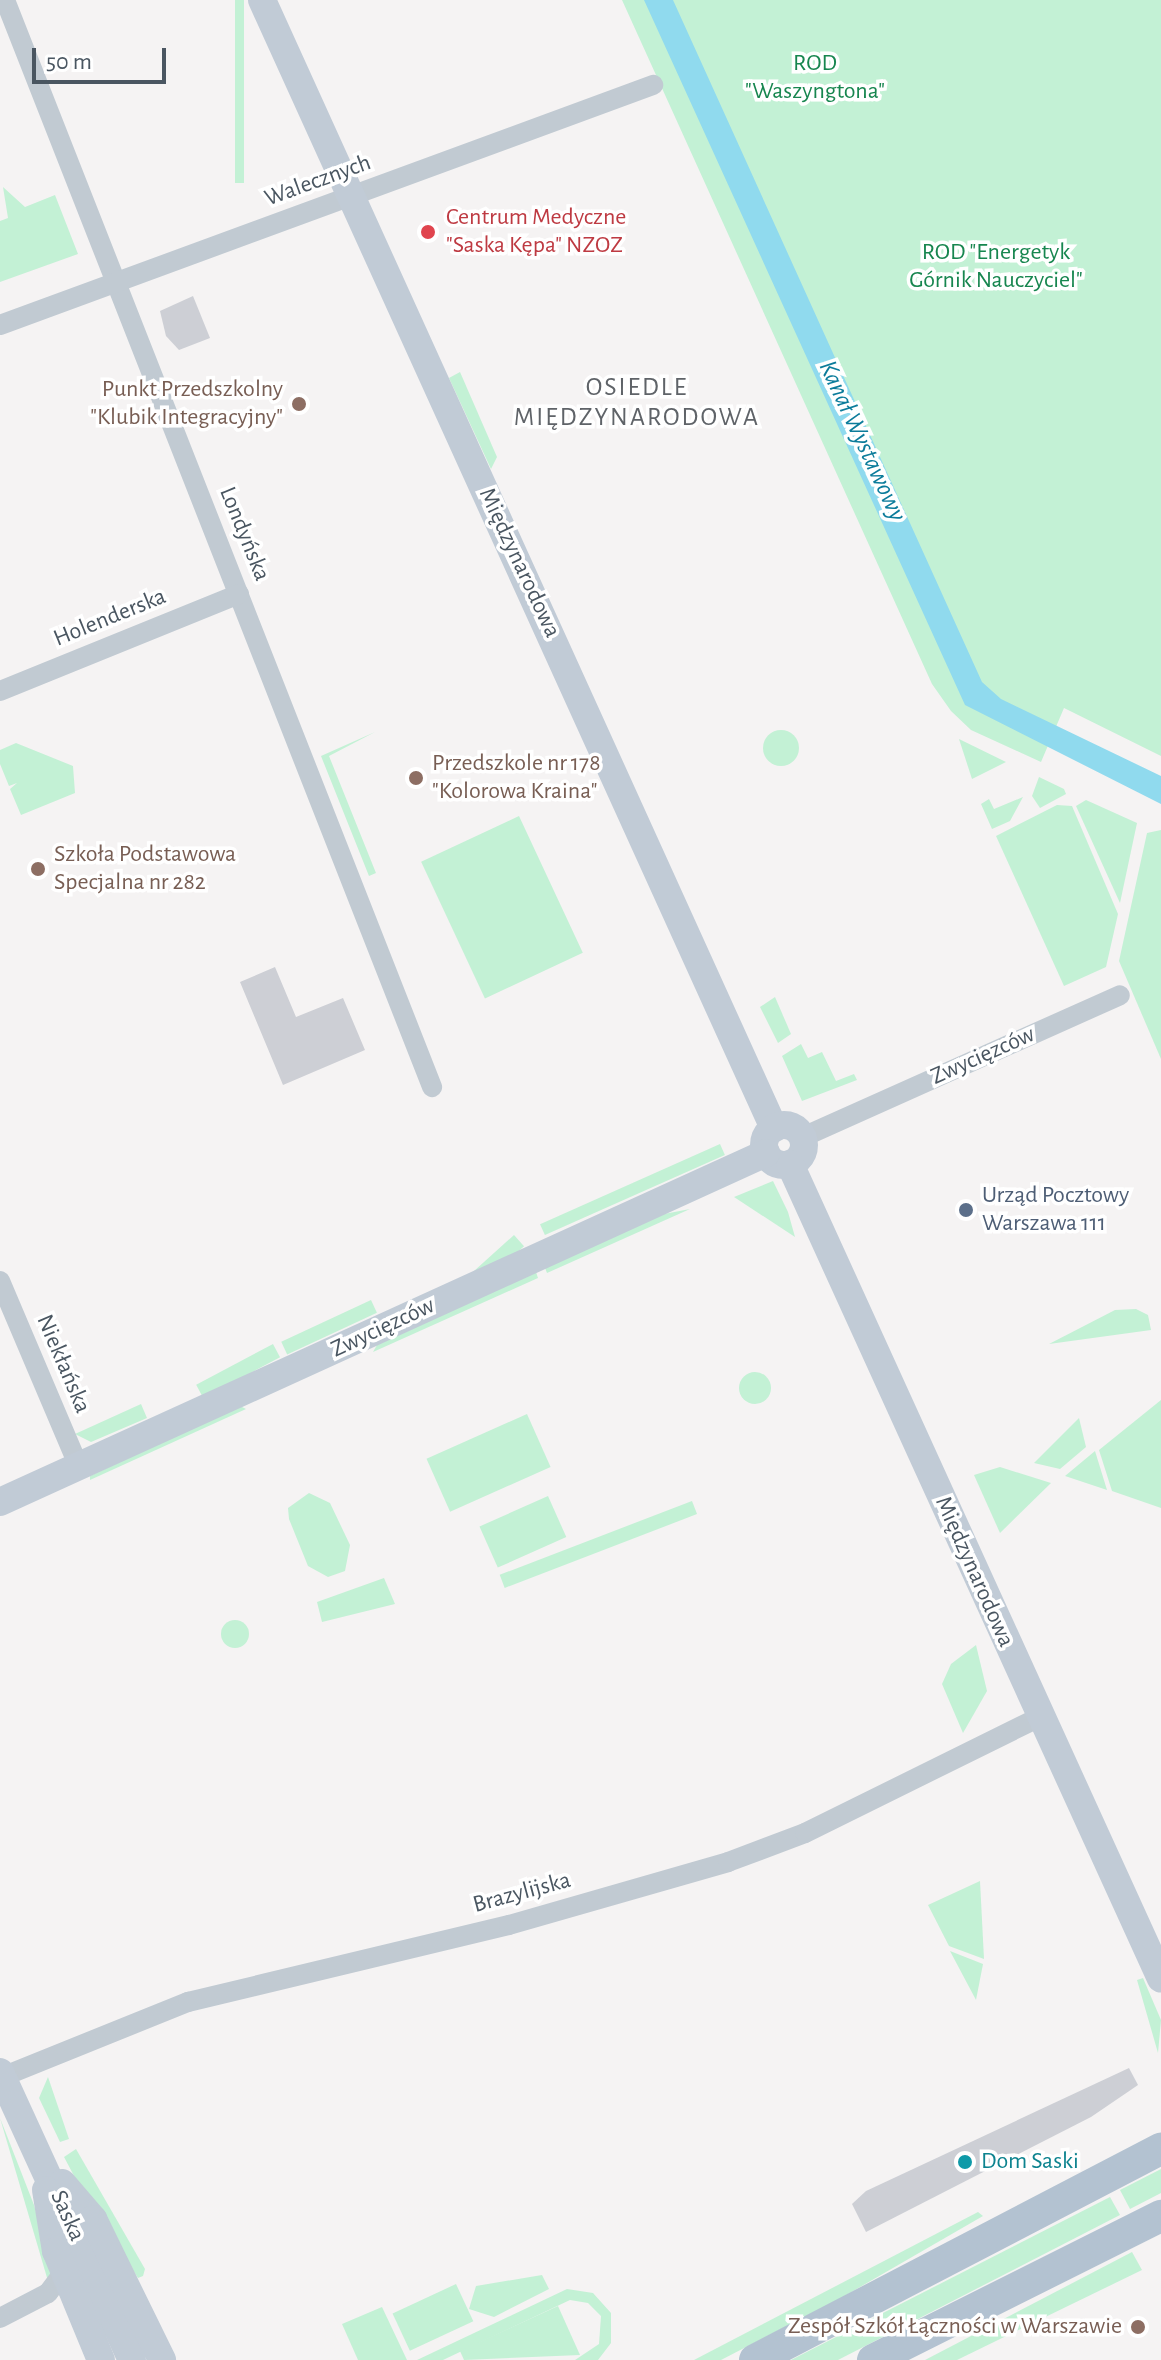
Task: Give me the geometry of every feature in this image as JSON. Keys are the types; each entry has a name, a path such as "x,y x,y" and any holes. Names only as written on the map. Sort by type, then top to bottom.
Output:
{"main road":[{"path":"755,2360 1161,2149"},
{"path":"873,2360 1161,2216"}],"street":[{"name":"Londyńska","path":"5,0 432,1087"},
{"name":"Międzynarodowa","path":"262,0 777,1148 1161,1979"},
{"name":"Walecznych","path":"0,325 653,85"},
{"name":"Holenderska","path":"0,689 239,594"},
{"name":"Zwycięzców","path":"803,1137 1120,995"},
{"path":"777,1148 794,1127 803,1137"},
{"name":"Zwycięzców","path":"0,1502 777,1148"},
{"name":"Niekłańska","path":"0,1281 79,1467"},
{"name":"Brazylijska","path":"1,2075 188,2002 509,1925 728,1862 805,1833 1040,1717"},
{"name":"Saska","path":"1,2075 132,2360"},
{"path":"43,2161 63,2273 101,2360"},
{"path":"43,2161 93,2219 162,2360"},
{"path":"0,2318 48,2293 63,2273"}],"green space":[{"path":"235,0 244,0 244,183 235,183"},
{"name":"ROD \"Energetyk Górnik Nauczyciel\"","path":"622,0 1161,0 1161,756 1064,708 1041,762 971,730 951,711 932,684"},
{"path":"3,187 25,207 55,195 78,254 0,282 0,221 8,218"},
{"path":"460,372 497,457 491,469 449,378"},
{"path":"781,730 793,736 799,748 793,760 781,766 769,760 763,748 769,736"},
{"path":"375,732 329,756 376,873 369,876 321,756"},
{"path":"959,739 1006,762 972,779"},
{"path":"16,743 73,766 75,793 21,815 10,789 17,783 9,786 0,764 0,750"},
{"path":"1039,777 1064,789 1066,794 1040,808 1032,796"},
{"path":"1023,797 1010,821 992,829 981,804 989,799 994,809"},
{"path":"1086,800 1137,823 1120,903 1076,806"},
{"path":"1057,805 1072,806 1118,914 1106,967 1064,986 996,836"},
{"path":"519,816 583,953 485,998 421,862"},
{"path":"1161,830 1161,1059 1119,961 1147,833"},
{"path":"775,997 791,1034 778,1043 760,1007"},
{"path":"801,1044 808,1058 822,1052 836,1081 854,1074 857,1080 802,1101 782,1056"},
{"path":"720,1144 725,1155 545,1235 540,1224"},
{"path":"773,1181 788,1212 795,1237 734,1197"},
{"path":"690,1209 547,1273 545,1268 664,1214"},
{"path":"514,1235 524,1246 447,1316 437,1305"},
{"path":"536,1272 538,1278 373,1352 377,1345"},
{"path":"371,1300 377,1313 287,1355 281,1342"},
{"path":"1136,1309 1148,1315 1151,1330 1049,1344 1115,1310"},
{"path":"273,1344 280,1357 203,1398 196,1385"},
{"path":"755,1372 766,1377 771,1388 766,1399 755,1404 744,1399 739,1388 744,1377"},
{"path":"1161,1400 1161,1508 1112,1491 1099,1450"},
{"path":"141,1404 147,1418 91,1442 75,1434"},
{"path":"240,1406 246,1409 90,1480 90,1476"},
{"path":"527,1414 551,1467 450,1512 427,1459"},
{"path":"1079,1418 1086,1447 1060,1469 1034,1463"},
{"path":"1095,1451 1107,1490 1065,1476"},
{"path":"1000,1467 1051,1483 1000,1533 974,1475"},
{"path":"309,1493 330,1503 350,1545 345,1571 328,1577 308,1566 289,1519 288,1508"},
{"path":"548,1496 566,1537 498,1568 479,1527"},
{"path":"692,1501 697,1514 505,1588 500,1575"},
{"path":"384,1578 395,1604 322,1622 317,1602"},
{"path":"235,1620 245,1624 249,1634 245,1644 235,1648 225,1644 221,1634 225,1624"},
{"path":"976,1645 987,1691 963,1733 942,1684 951,1664"},
{"path":"980,1881 984,1959 949,1946 928,1905"},
{"path":"950,1951 983,1964 976,2000"},
{"path":"1143,1978 1161,2020 1158,2053 1137,1980"},
{"path":"48,2077 69,2139 60,2142 39,2098"},
{"path":"0,2118 34,2205 52,2270 48,2281"},
{"path":"76,2149 145,2269 143,2276 138,2278 64,2157"},
{"path":"1161,2169 1161,2193 1130,2209 1120,2190"},
{"path":"1110,2197 1120,2215 838,2360 791,2360"},
{"path":"978,2212 983,2216 841,2298 721,2360 694,2360"},
{"path":"1132,2252 1142,2270 957,2360 925,2360"},
{"path":"542,2275 549,2289 494,2317 469,2309 476,2286"},
{"path":"456,2284 473,2321 410,2351 393,2314"},
{"path":"567,2289 593,2293 611,2313 611,2343 598,2360 575,2360 599,2344 601,2316 588,2303 570,2300 443,2360 417,2360"},
{"path":"558,2306 580,2355 464,2360 460,2351"},
{"path":"382,2307 407,2360 358,2360 342,2324"}],"water":[{"name":"Kanał Wystawowy","path":"644,0 673,0 982,682 1001,699 1161,776 1161,804 965,705"}],"building":[{"path":"193,296 210,338 179,350 166,336 160,311"},
{"path":"275,967 296,1017 343,998 365,1050 283,1085 240,982"},
{"name":"Dom Saski","path":"1129,2068 1138,2085 1091,2117 866,2232 852,2204 866,2191"}],"place":[{"name":"Centrum Medyczne \"Saska Kępa\" NZOZ","path":"428,232"},
{"name":"Punkt Przedszkolny \"Klubik Integracyjny\"","path":"299,404"},
{"name":"Przedszkole nr 178 \"Kolorowa Kraina\"","path":"416,778"},
{"name":"Szkoła Podstawowa Specjalna nr 282","path":"38,869"},
{"name":"Urząd Pocztowy Warszawa 111","path":"966,1210"},
{"name":"Dom Saski","path":"965,2162"},
{"name":"Zespół Szkół Łączności w Warszawie","path":"1138,2327"}],"district":[{"name":"OSIEDLE MIĘDZYNARODOWA","path":"637,403"}],"park label":[{"name":"ROD \"Waszyngtona\"","path":"815,78"}]}
